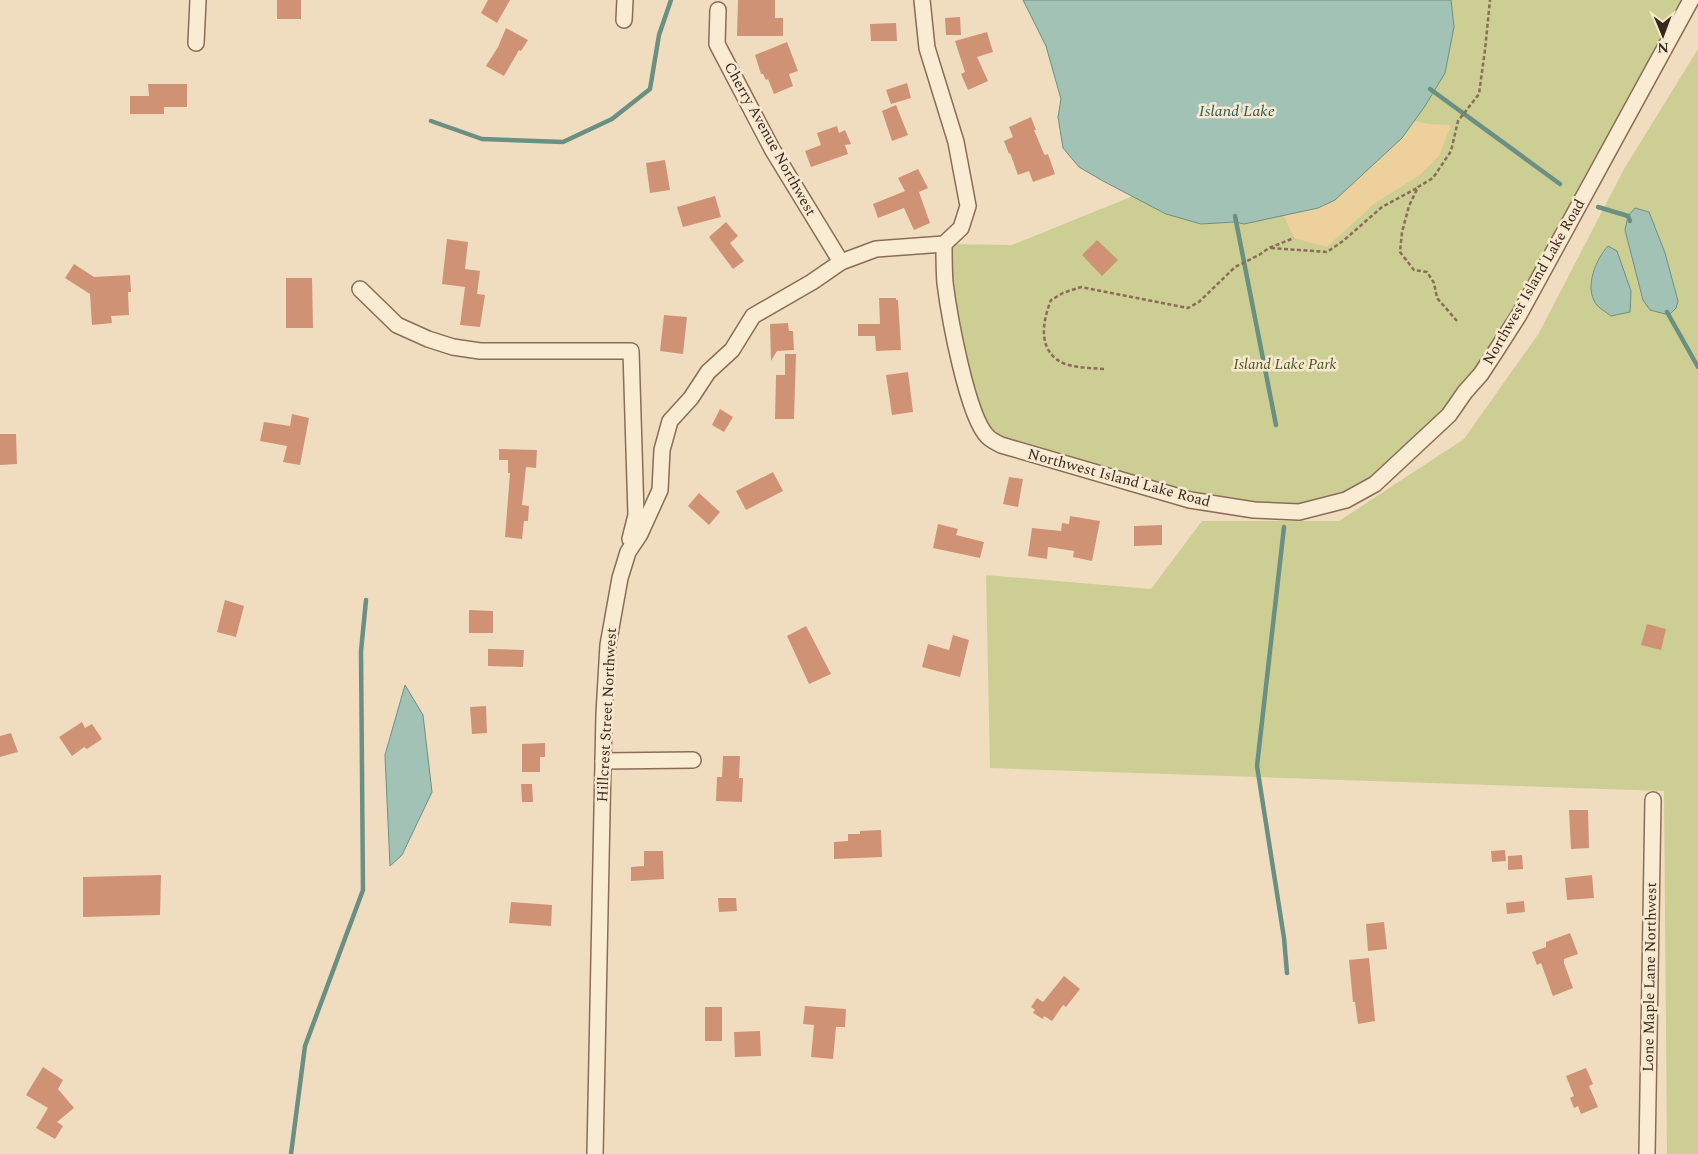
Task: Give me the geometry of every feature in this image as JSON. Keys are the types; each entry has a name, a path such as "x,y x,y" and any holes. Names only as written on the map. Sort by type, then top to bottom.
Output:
{"street":[{"path":"196,43 198,0"},
{"path":"624,20 625,0"},
{"path":"922,0 927,48 956,142 968,206 961,228 944,244"},
{"name":"Northwest Island Lake Road","path":"944,244 945,281 951,319 968,394 977,418 988,437 1001,445 1190,500 1254,510 1299,512 1346,500 1376,484 1449,415 1465,392 1481,374 1519,315 1691,0"},
{"name":"Cherry Avenue Northwest","path":"718,10 717,44 772,149 841,262"},
{"name":"Hillcrest Street Northwest","path":"595,1154 603,761 608,645 620,578 628,552 640,534 660,490 662,450 670,421 691,398 708,372 732,350 753,316 812,282 841,262 876,249 944,244"},
{"path":"360,289 397,325 428,339 453,347 480,351 631,351 636,515 628,552"},
{"path":"603,761 693,760"},
{"name":"Lone Maple Lane Northwest","path":"1647,1154 1652,800"}],"path":[{"path":"1269,248 1327,252 1343,241 1382,207 1433,178 1451,151 1458,121 1479,94 1490,0"},
{"path":"1418,187 1409,206 1402,232 1400,252 1414,270 1427,272 1434,283 1437,298 1457,321"},
{"path":"1104,369 1073,366 1053,356 1044,341 1044,322 1051,300 1063,293 1081,287 1188,308 1199,302 1235,267 1260,255 1269,248 1294,238"}],"green space":[{"name":"Island Lake Park","path":"1451,0 1691,0 1581,202 1449,415 1346,500 1254,510 1001,445 977,418 944,244 1012,245 1133,196 1166,214 1244,224 1402,138 1433,92 1454,27"},
{"path":"1698,49 1698,1154 1667,1154 1664,791 990,768 986,575 1151,589 1202,521 1339,521 1464,439 1539,333 1624,169"}],"sand":[{"path":"1414,121 1451,125 1439,156 1420,175 1375,203 1327,247 1294,238 1283,215 1318,208 1335,200 1402,138"}],"water":[{"name":"Island Lake","path":"1023,0 1451,0 1454,27 1445,73 1425,106 1402,138 1335,200 1318,208 1244,224 1235,222 1201,224 1166,214 1103,181 1079,167 1063,148 1058,117 1061,99 1046,46"},
{"path":"1635,208 1649,212 1665,253 1678,301 1676,308 1669,315 1650,310 1643,300 1625,230 1628,216"},
{"path":"1608,246 1617,251 1631,291 1630,312 1611,316 1596,304 1591,290 1593,274 1599,258"},
{"path":"405,685 423,715 432,792 402,855 390,866 385,755"}],"building":[{"path":"277,0 301,0 301,19 277,19"},
{"path":"488,0 510,0 497,23 481,13"},
{"path":"738,0 775,0 775,18 783,18 783,36 737,36"},
{"path":"960,17 961,35 946,35 945,18"},
{"path":"896,23 897,41 871,41 870,24"},
{"path":"506,28 528,40 521,51 519,50 504,76 486,66 498,47"},
{"path":"987,32 993,52 977,57 988,81 968,90 961,74 965,72 955,41"},
{"path":"787,42 798,71 789,74 793,86 774,94 768,79 766,80 763,74 761,74 755,55"},
{"path":"907,83 911,98 891,104 886,90"},
{"path":"148,84 187,84 187,107 164,107 164,114 130,114 130,96 149,96"},
{"path":"896,105 908,135 892,141 882,111"},
{"path":"1031,117 1044,154 1048,154 1055,174 1033,182 1029,171 1018,175 1004,141 1013,137 1009,127"},
{"path":"837,126 839,133 845,130 851,144 845,145 848,154 811,167 805,151 821,145 817,133"},
{"path":"665,160 670,190 650,193 646,163"},
{"path":"918,169 928,188 919,192 930,223 914,230 904,208 878,218 873,204 905,191 898,178"},
{"path":"715,196 721,217 683,227 677,207"},
{"path":"726,222 738,236 730,243 744,261 733,269 709,237"},
{"path":"447,239 468,242 465,269 480,271 477,294 485,295 480,327 460,325 465,287 442,284"},
{"path":"1097,240 1118,260 1102,276 1082,255"},
{"path":"74,264 94,277 130,275 131,292 128,292 129,315 111,316 112,323 92,325 90,294 65,278"},
{"path":"286,278 312,278 313,328 286,328"},
{"path":"879,298 896,298 898,300 901,350 876,351 875,336 858,336 858,324 880,324"},
{"path":"664,315 687,317 683,354 660,351"},
{"path":"788,323 789,331 793,331 794,350 777,351 771,361 770,324"},
{"path":"785,354 796,354 794,419 775,419 776,375 785,375"},
{"path":"908,372 913,412 892,415 886,375"},
{"path":"720,409 733,417 724,432 712,425"},
{"path":"292,414 309,418 300,465 283,462 287,446 260,441 264,422 290,426"},
{"path":"0,434 16,434 17,464 0,465"},
{"path":"499,449 537,450 536,468 526,467 522,505 529,506 528,521 524,521 522,539 505,537 510,473 508,473 508,460 499,460"},
{"path":"773,472 783,491 746,510 736,491"},
{"path":"1009,477 1023,479 1018,507 1003,504"},
{"path":"699,493 720,512 709,525 688,506"},
{"path":"1070,516 1100,521 1092,561 1073,557 1074,551 1048,547 1047,559 1028,556 1032,528 1061,531 1062,523 1069,524"},
{"path":"938,524 958,529 956,535 984,542 980,558 933,548"},
{"path":"1162,525 1162,545 1134,546 1134,526"},
{"path":"225,600 244,606 236,637 217,632"},
{"path":"469,610 493,611 493,633 469,633"},
{"path":"1647,624 1666,629 1661,650 1641,645"},
{"path":"806,626 831,674 809,684 787,636"},
{"path":"953,635 969,640 960,677 922,667 928,644 949,650"},
{"path":"488,649 524,650 523,667 488,666"},
{"path":"486,706 487,733 472,734 470,707"},
{"path":"82,722 85,728 92,724 102,739 87,749 84,747 72,756 59,737"},
{"path":"11,733 18,752 0,757 0,736"},
{"path":"545,743 545,757 540,757 540,772 522,772 522,744"},
{"path":"723,756 740,756 739,778 743,778 742,802 716,801 717,777 722,777"},
{"path":"521,784 532,784 533,802 522,802"},
{"path":"1569,810 1588,810 1589,848 1571,849"},
{"path":"881,830 882,857 834,859 834,842 848,841 848,834 860,834 860,831"},
{"path":"1505,850 1506,861 1492,862 1491,851"},
{"path":"644,851 663,851 664,879 631,881 631,867 644,866"},
{"path":"1522,855 1523,869 1508,870 1508,856"},
{"path":"161,875 160,915 83,917 83,877"},
{"path":"1592,875 1594,898 1567,900 1565,878"},
{"path":"718,898 736,898 737,911 719,912"},
{"path":"1524,901 1525,912 1507,914 1506,903"},
{"path":"511,902 552,905 551,926 509,923"},
{"path":"1384,922 1387,949 1368,951 1366,924"},
{"path":"1570,933 1578,954 1564,959 1564,963 1573,988 1553,996 1541,963 1537,965 1532,952 1546,947 1546,942"},
{"path":"1369,958 1375,1021 1358,1024 1355,1002 1353,1002 1349,960"},
{"path":"1064,976 1080,989 1066,1007 1063,1005 1052,1021 1044,1016 1043,1019 1033,1013 1035,1010 1031,1007 1037,998 1043,1002"},
{"path":"805,1006 846,1009 845,1027 836,1027 833,1059 811,1057 814,1025 803,1024"},
{"path":"705,1007 722,1007 722,1041 705,1041"},
{"path":"760,1031 761,1056 735,1057 734,1032"},
{"path":"43,1067 63,1080 58,1089 74,1108 57,1122 63,1126 55,1139 36,1128 48,1108 26,1095"},
{"path":"1586,1068 1593,1084 1589,1086 1598,1107 1581,1114 1578,1106 1574,1108 1570,1098 1574,1096 1566,1076"}],"waterway":[{"path":"431,121 482,139 563,142 612,119 650,89 659,35 671,0"},
{"path":"1430,89 1560,184"},
{"path":"1598,207 1628,216 1630,221"},
{"path":"1235,216 1276,425"},
{"path":"1667,312 1698,367"},
{"path":"1284,527 1257,766 1284,938 1287,973"},
{"path":"291,1154 305,1046 363,890 361,651 366,600"}]}
